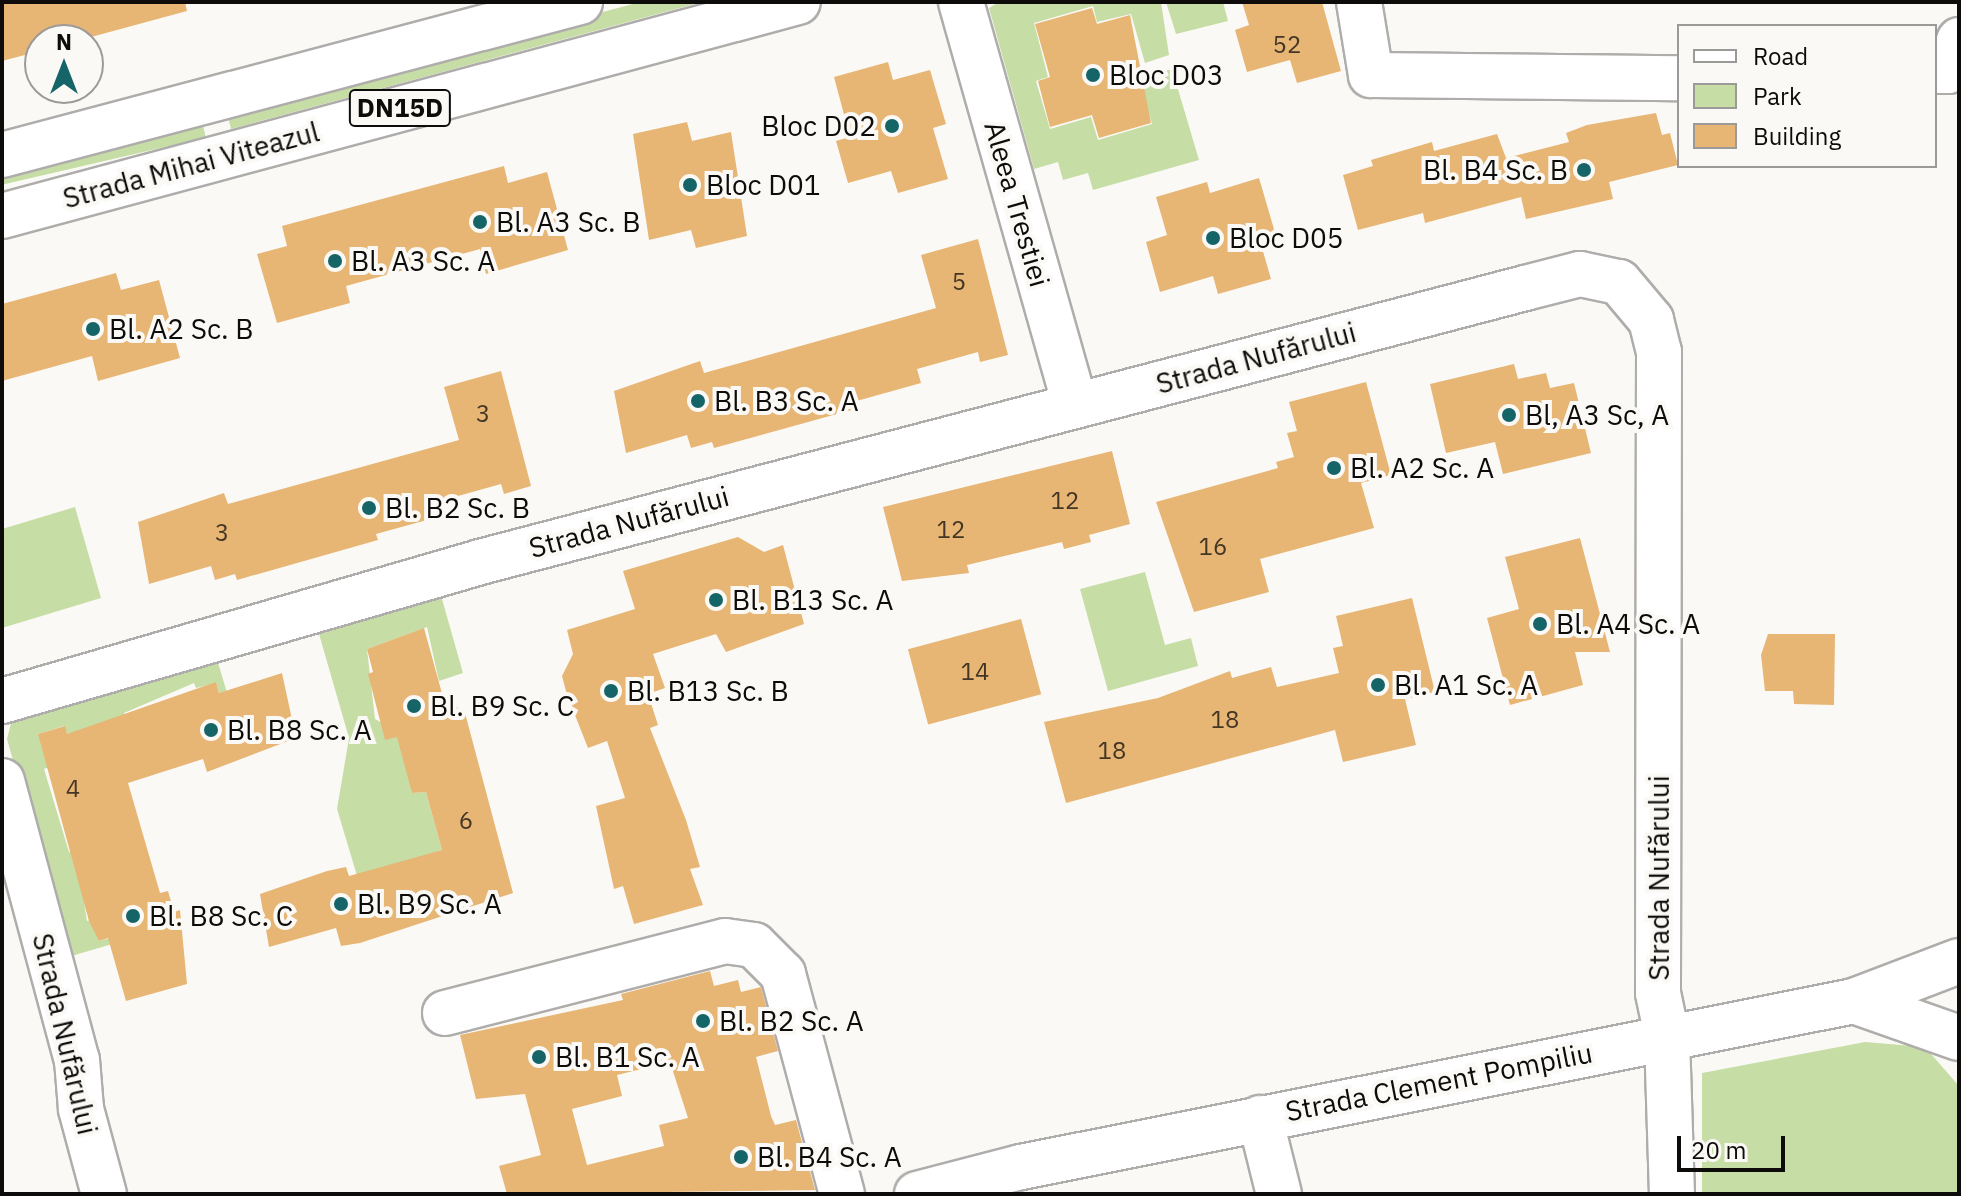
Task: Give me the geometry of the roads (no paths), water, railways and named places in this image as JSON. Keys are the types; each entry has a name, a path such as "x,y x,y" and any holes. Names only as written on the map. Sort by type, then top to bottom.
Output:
{"street":[{"name":"Strada Mihai Viteazul","path":"2,155 580,2"},
{"name":"Strada Mihai Viteazul","path":"2,216 798,2"},
{"name":"Aleea Trestiei","path":"961,2 1075,405"},
{"path":"1359,2 1371,75 1677,78"},
{"path":"1937,71 1948,71 1959,40"},
{"name":"Strada Nufărului","path":"2,701 480,562 1580,274 1619,282 1637,297 1659,352 1658,993 1667,1036 1672,1194"},
{"name":"Strada Nufărului","path":"2,781 77,1060 81,1109 104,1194"},
{"path":"445,1013 725,941 754,945 783,974 842,1194"},
{"name":"Strada Clement Pompiliu","path":"917,1194 1021,1167 1854,1001 1959,961"},
{"path":"1854,1001 1959,1038"},
{"path":"1260,1118 1279,1194"},
{"path":"987,1194 1021,1167"}],"place":[{"name":"Bloc D03","path":"1093,75"},
{"name":"Bloc D02","path":"892,126"},
{"name":"Bl. B4 Sc. B","path":"1584,170"},
{"name":"Bloc D01","path":"690,185"},
{"name":"Bl. A3 Sc. B","path":"480,222"},
{"name":"Bloc D05","path":"1213,238"},
{"name":"Bl. A3 Sc. A","path":"335,261"},
{"name":"Bl. A2 Sc. B","path":"93,329"},
{"name":"Bl. B3 Sc. A","path":"698,401"},
{"name":"Bl, A3 Sc, A","path":"1509,415"},
{"name":"Bl. A2 Sc. A","path":"1334,468"},
{"name":"Bl. B2 Sc. B","path":"369,508"},
{"name":"Bl. B13 Sc. A","path":"716,600"},
{"name":"Bl. A4 Sc. A","path":"1540,624"},
{"name":"Bl. A1 Sc. A","path":"1378,685"},
{"name":"Bl. B13 Sc. B","path":"611,691"},
{"name":"Bl. B9 Sc. C","path":"414,706"},
{"name":"Bl. B8 Sc. A","path":"211,730"},
{"name":"Bl. B9 Sc. A","path":"341,904"},
{"name":"Bl. B8 Sc. C","path":"133,916"},
{"name":"Bl. B2 Sc. A","path":"703,1021"},
{"name":"Bl. B1 Sc. A","path":"539,1057"},
{"name":"Bl. B4 Sc. A","path":"741,1157"}]}
